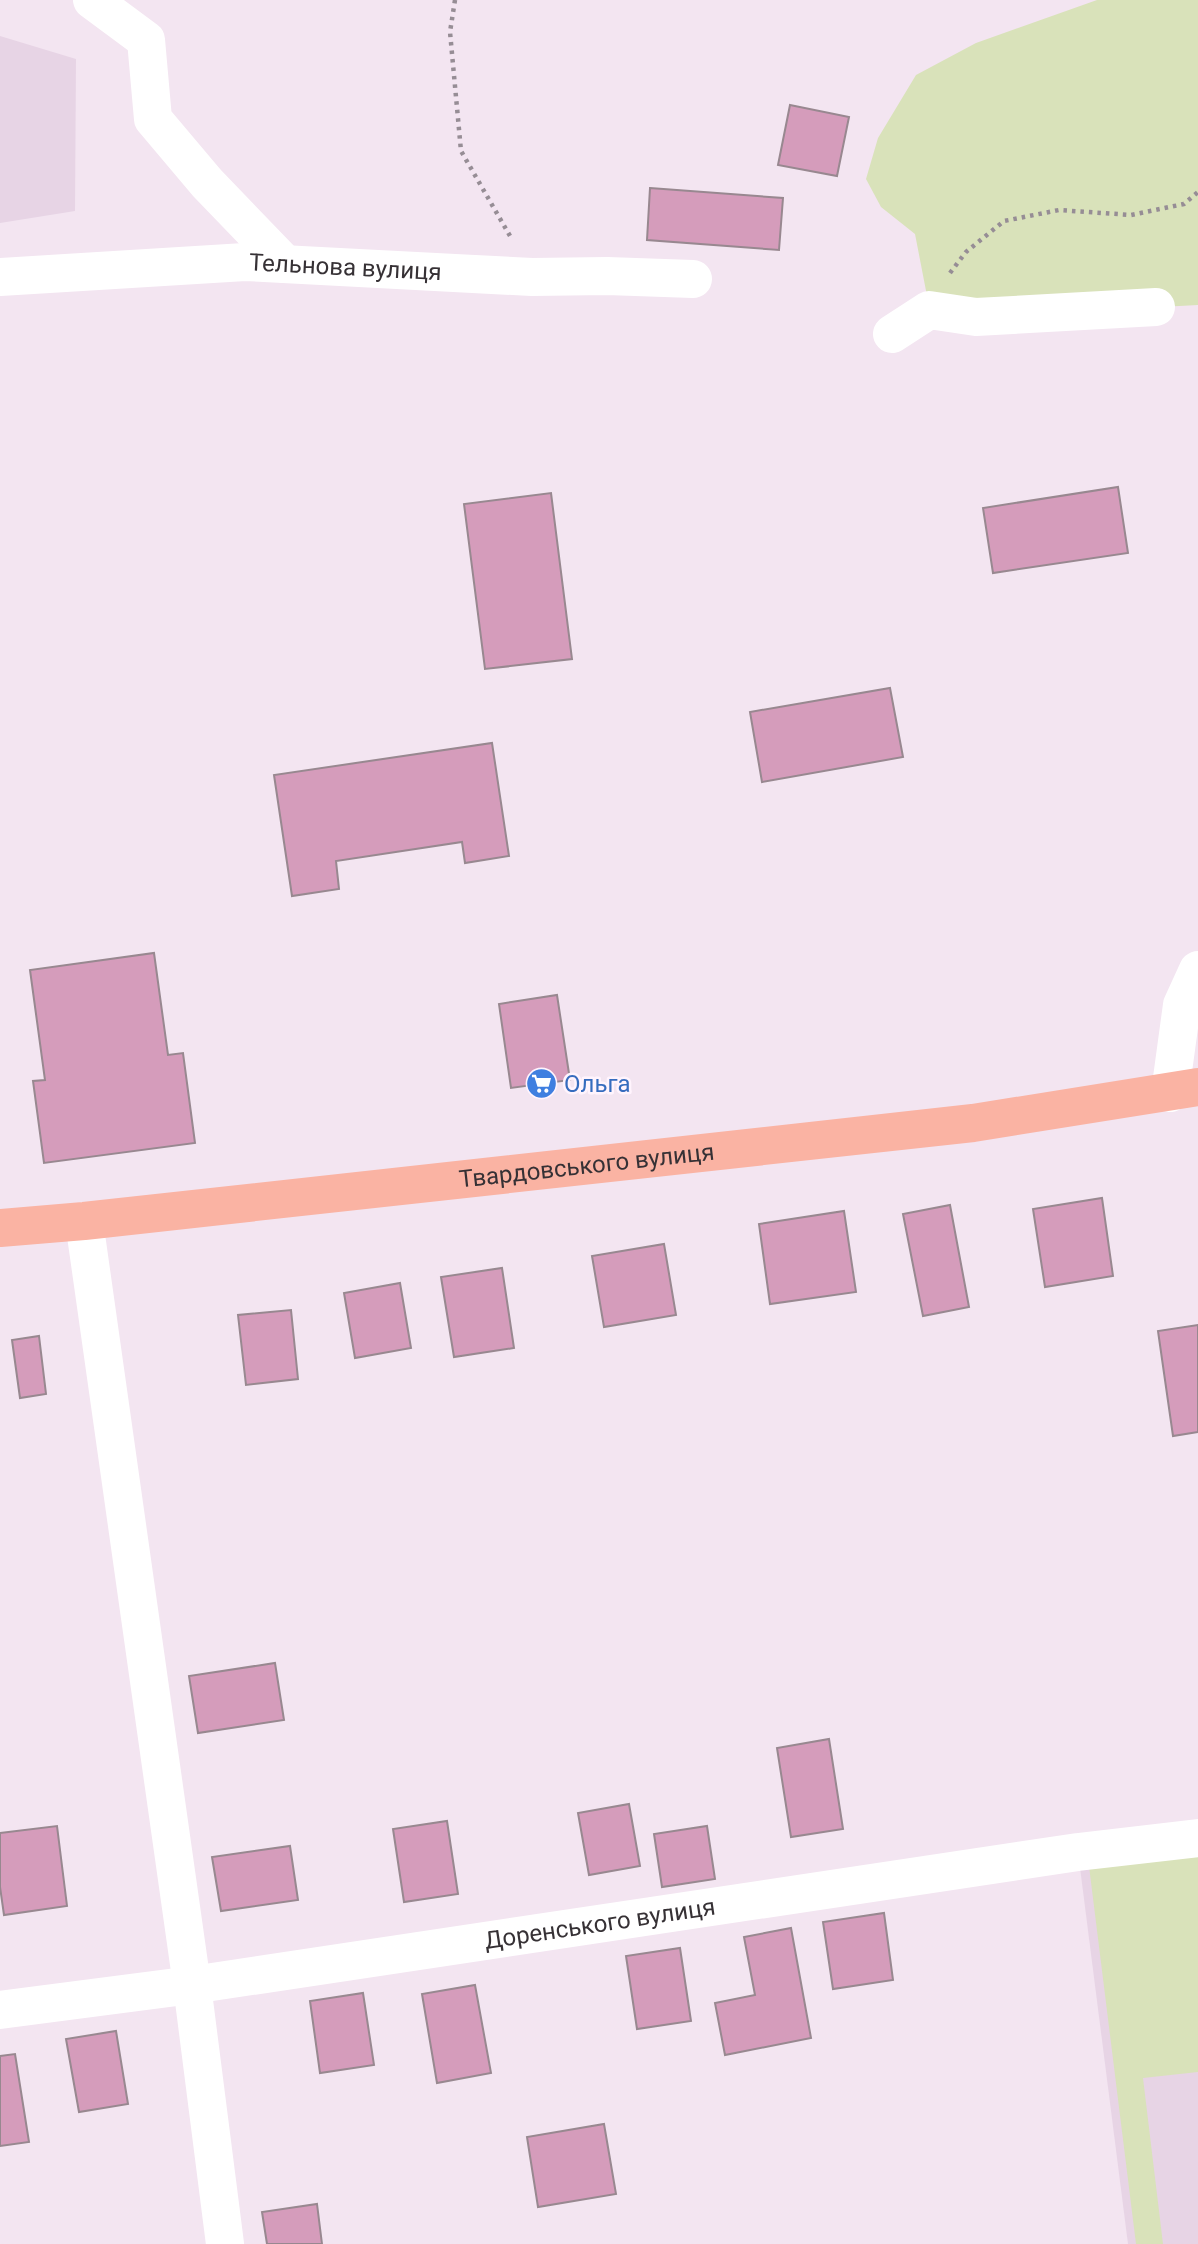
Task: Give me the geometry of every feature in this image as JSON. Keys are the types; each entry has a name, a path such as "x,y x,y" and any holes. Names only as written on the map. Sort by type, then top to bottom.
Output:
{"main road":[{"name":"Твардовського вулиця","path":"0,1228 84,1221 1189,1097"}],"street":[{"path":"92,0 146,40 153,119 207,183 285,264"},
{"name":"Тельнова вулиця","path":"0,277 245,262 533,277 693,279"},
{"path":"892,334 929,310 975,317 1156,307"},
{"path":"1189,1097 1182,1005 1198,970"},
{"path":"84,1221 192,1985 225,2244"},
{"name":"Доренського вулиця","path":"0,2010 192,1985 1078,1852 1198,1838"}],"path":[{"path":"456,0 450,32 461,151 533,277"},
{"path":"943,281 967,252 1004,221 1059,210 1132,215 1184,204 1198,192"}],"shaded area":[{"path":"0,36 76,59 75,211 0,223"},
{"path":"1198,1838 1198,2244 1128,2244 1078,1852"}],"green space":[{"path":"1097,0 1198,0 1198,305 976,317 928,301 915,234 881,207 866,179 878,138 916,75 976,43"},
{"path":"1198,1846 1198,2072 1143,2078 1163,2244 1136,2244 1088,1858"}],"building":[{"path":"790,105 849,117 837,176 778,165"},
{"path":"650,188 783,198 779,250 647,240"},
{"path":"1118,487 1128,553 993,573 983,508"},
{"path":"551,493 572,659 485,669 464,504"},
{"path":"890,688 903,757 762,782 750,712"},
{"path":"492,743 509,856 465,863 462,842 336,861 339,889 292,896 274,775"},
{"path":"154,953 168,1055 183,1053 195,1143 44,1163 33,1081 45,1080 30,970"},
{"path":"557,995 570,1080 511,1088 499,1004"},
{"path":"1102,1198 1113,1276 1045,1287 1033,1209"},
{"path":"950,1205 969,1307 923,1316 903,1214"},
{"path":"844,1211 856,1292 770,1304 759,1224"},
{"path":"664,1244 676,1315 604,1327 592,1256"},
{"path":"502,1268 514,1348 454,1357 441,1277"},
{"path":"400,1283 411,1348 355,1358 344,1293"},
{"path":"291,1310 298,1379 246,1385 238,1315"},
{"path":"1198,1325 1198,1432 1173,1436 1158,1331"},
{"path":"39,1336 46,1394 20,1398 12,1340"},
{"path":"275,1663 284,1720 198,1733 189,1676"},
{"path":"829,1739 843,1829 791,1837 777,1748"},
{"path":"629,1804 640,1866 589,1875 578,1813"},
{"path":"447,1821 458,1894 404,1902 393,1829"},
{"path":"57,1826 67,1906 4,1915 0,1887 0,1833"},
{"path":"707,1826 715,1879 662,1887 654,1834"},
{"path":"290,1846 298,1900 221,1911 212,1857"},
{"path":"884,1913 893,1980 833,1989 823,1922"},
{"path":"791,1928 811,2038 725,2055 715,2003 755,1995 744,1937"},
{"path":"680,1948 691,2021 637,2029 626,1956"},
{"path":"475,1985 491,2073 437,2083 422,1994"},
{"path":"363,1993 374,2065 320,2073 310,2001"},
{"path":"116,2031 128,2104 79,2112 66,2039"},
{"path":"15,2054 29,2142 0,2146 0,2056"},
{"path":"604,2124 616,2194 538,2207 527,2137"},
{"path":"317,2204 322,2244 267,2244 262,2212"}],"place":[{"name":"Ольга","path":"541,1084"}]}
